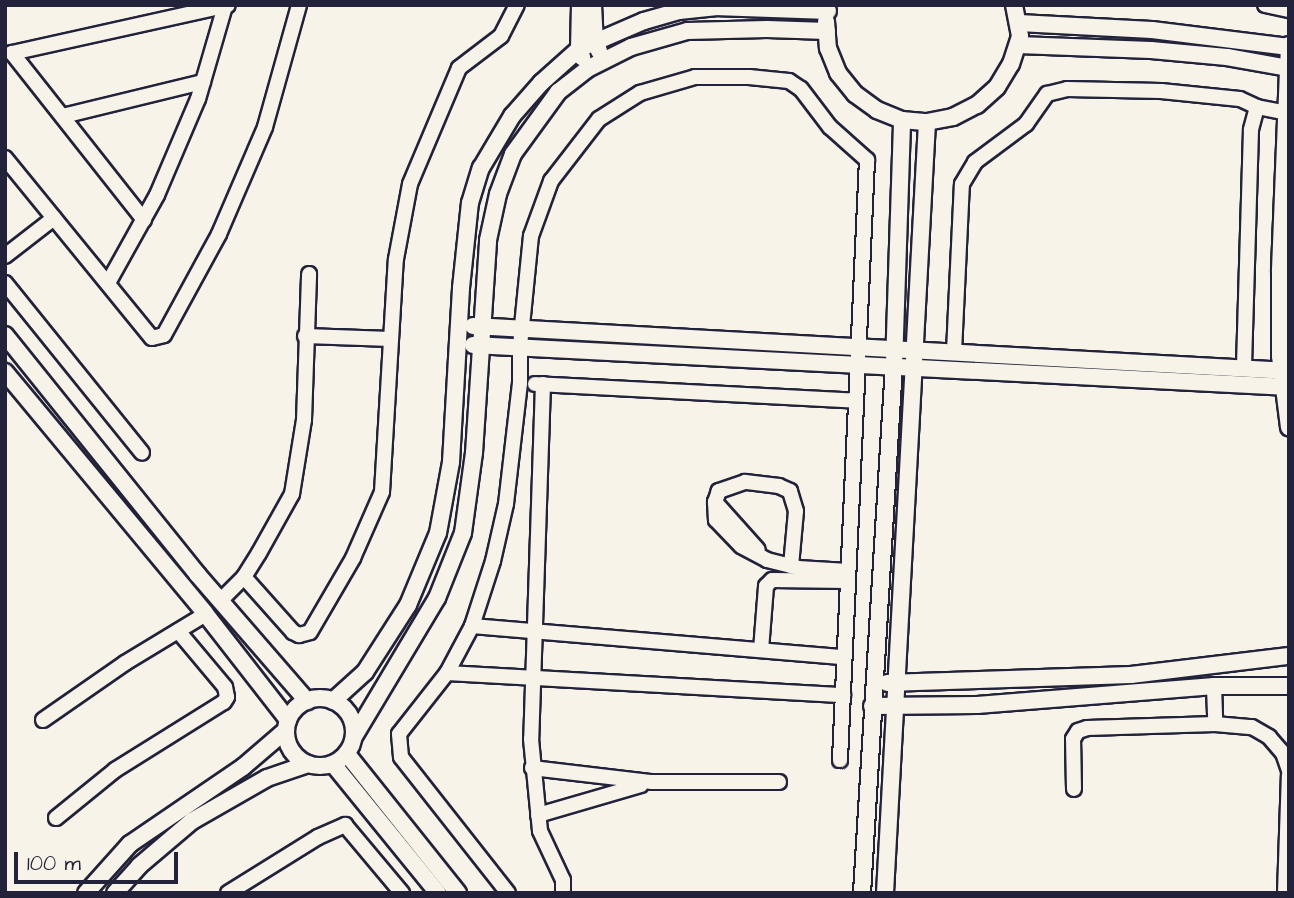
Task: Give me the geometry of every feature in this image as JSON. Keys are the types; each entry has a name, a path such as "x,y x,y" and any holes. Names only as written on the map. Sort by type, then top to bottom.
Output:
{"street":[{"path":"108,283 144,219 157,195 203,82 227,5 12,53 144,219"},
{"path":"5,158 152,338 164,335 219,233 265,127 299,5"},
{"path":"244,576 293,632 310,632 327,608 382,492 396,259 410,184 459,68 501,36 517,5"},
{"path":"580,5 579,49 587,69"},
{"path":"593,5 595,41 604,61"},
{"path":"333,701 350,689 365,672 408,605 438,533 451,462 470,202 481,168 512,116 541,83 579,49 644,21 679,11 715,7 828,8 828,48 838,73 855,94 877,110 902,120 927,122 953,117 977,105 997,87 1018,45 1019,23 1014,5"},
{"path":"1265,5 1289,10"},
{"path":"1019,23 1152,30 1289,46 1280,272 1289,427"},
{"path":"340,759 436,598 463,533 474,453 488,240 498,194 513,155 558,93 587,69 655,38 687,31 827,31"},
{"path":"1018,45 1151,50 1227,57 1288,68"},
{"path":"508,893 401,757 399,734 447,673 472,626 506,504 520,383 520,346 531,236 551,181 599,119 640,93 695,77 749,77 789,81 801,89 830,127 867,160 840,760"},
{"path":"63,116 203,82"},
{"path":"954,352 962,184 975,162 1026,124 1047,94 1067,89 1161,91 1240,99 1257,107 1288,113"},
{"path":"1244,368 1251,130 1257,107"},
{"path":"862,893 894,358 902,120"},
{"path":"885,893 927,122"},
{"path":"5,256 54,218"},
{"path":"221,600 244,576 292,494 304,420 309,275"},
{"path":"5,283 142,453"},
{"path":"460,325 857,356"},
{"path":"5,335 307,701"},
{"path":"305,336 391,339"},
{"path":"459,344 857,356 894,358 914,368 1286,379"},
{"path":"894,358 915,350 954,352 1244,368 1286,379"},
{"path":"5,372 206,614 287,725 291,750 308,764"},
{"path":"520,383 855,401"},
{"path":"543,384 532,768 540,831 563,880 563,893"},
{"path":"790,566 796,511 790,491 779,486 745,482 724,488 715,502 767,560 790,566 848,576"},
{"path":"761,650 766,586 772,580 848,576"},
{"path":"43,720 124,663 206,614"},
{"path":"472,626 844,657"},
{"path":"56,818 115,770 224,702 227,696 225,687 178,631"},
{"path":"874,682 897,684 1131,675 1289,656"},
{"path":"872,706 977,705 1214,686 1289,686 1289,664"},
{"path":"447,673 842,695"},
{"path":"1214,686 1215,724"},
{"path":"86,893 130,844 243,767 287,725 294,710 307,701 323,698 333,701 349,714 355,734"},
{"path":"1074,789 1073,739 1078,731 1215,724 1252,727 1269,737 1283,753 1289,770"},
{"path":"115,893 139,866 192,821 267,778 308,764 340,759"},
{"path":"340,759 438,893"},
{"path":"340,759 457,893"},
{"path":"532,768 652,782 779,782"},
{"path":"1285,893 1289,775"},
{"path":"538,815 588,798 652,782"},
{"path":"228,893 318,837 345,825 402,893"}]}
